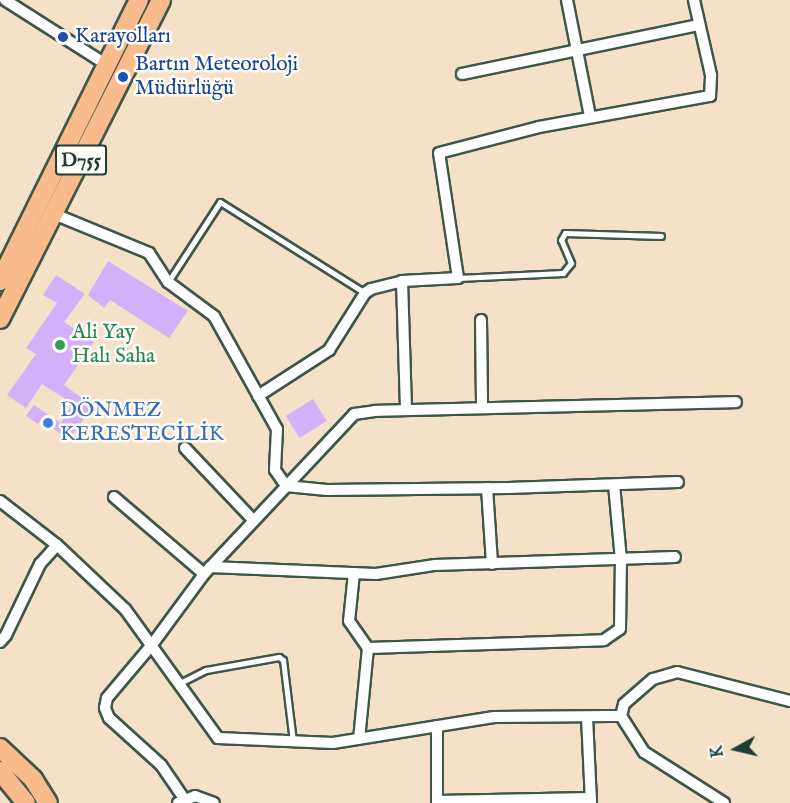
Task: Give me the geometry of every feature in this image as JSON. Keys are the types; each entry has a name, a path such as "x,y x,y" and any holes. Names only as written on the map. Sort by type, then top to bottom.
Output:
{"highway":[{"name":"D755","path":"0,281 139,0"},
{"name":"D755","path":"0,319 161,0"},
{"path":"0,747 33,779 48,803"},
{"path":"0,771 26,803"}],"street":[{"path":"5,0 107,65"},
{"path":"567,0 590,116"},
{"path":"258,396 329,350 365,293 382,284 458,278 439,153 590,116 710,96 711,75 694,0"},
{"path":"462,74 699,25"},
{"path":"54,214 149,253 168,282 214,316 277,429 275,470 286,486 327,490 678,482"},
{"path":"402,281 406,410"},
{"path":"481,320 482,408"},
{"path":"214,803 195,796 181,802 161,765 106,714 107,698 152,646 207,571 354,414 406,410 736,402"},
{"path":"185,448 254,521"},
{"path":"368,648 604,639 620,629 621,560 614,485"},
{"path":"487,488 492,564"},
{"path":"114,497 207,571 376,574 435,565 675,557"},
{"path":"0,501 57,545 125,609 218,738 333,743 494,717 621,716"},
{"path":"0,642 6,635 40,564 57,545"},
{"path":"354,573 349,621 368,648 359,739"},
{"path":"724,803 645,752 621,716 624,704 652,679 677,672 790,701"},
{"path":"437,726 437,802 591,801 587,717"}],"lane":[{"path":"168,282 220,202 365,293"},
{"path":"458,278 563,273 571,263 561,240 565,233 661,236"},
{"path":"178,685 207,670 279,657 283,660 293,741"}],"building":[{"path":"108,261 188,311 169,338 110,300 104,308 88,295"},
{"path":"56,275 85,294 64,322 94,342 64,385 93,406 69,440 41,420 38,424 26,416 34,405 61,423 73,404 42,384 26,408 7,395 36,354 26,348 57,303 43,295"},
{"path":"313,399 327,421 300,438 286,416"}],"place":[{"name":"Karayolları","path":"63,37"},
{"name":"Bartın Meteoroloji Müdürlüğü","path":"123,77"},
{"name":"Ali Yay Halı Saha","path":"60,345"},
{"name":"DÖNMEZ KERESTECİLİK","path":"48,423"}]}
